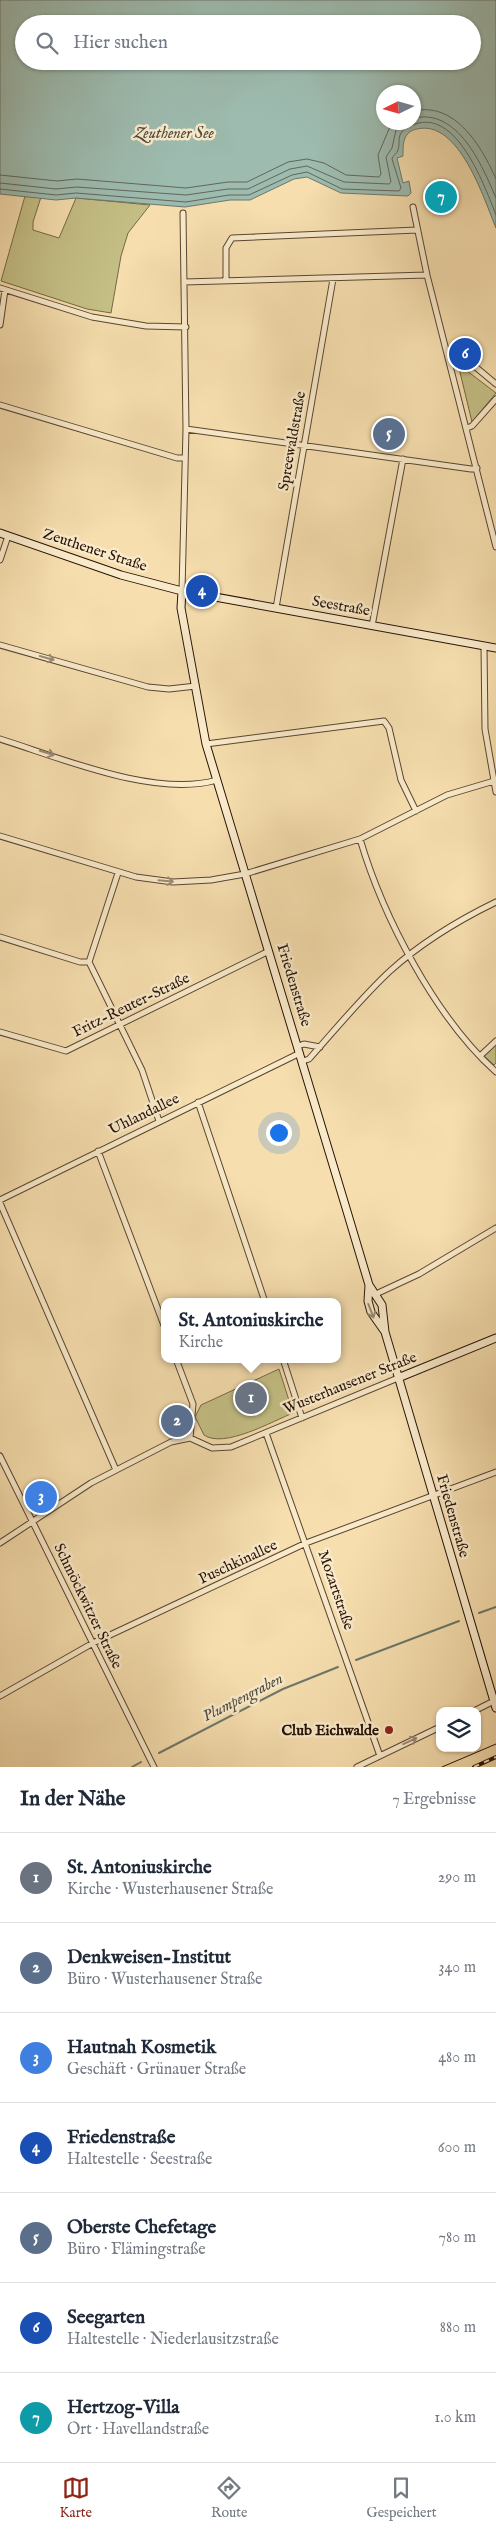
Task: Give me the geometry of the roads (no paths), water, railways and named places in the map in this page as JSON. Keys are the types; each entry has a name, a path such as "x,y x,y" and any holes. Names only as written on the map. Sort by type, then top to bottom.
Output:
{"street":[{"path":"412,207 427,275 448,350 496,547"},
{"name":"Friedenstraße","path":"183,213 186,429 181,608 206,744 300,1049 368,1285 368,1301 371,1312 385,1332"},
{"path":"226,281 226,248 232,238 417,230"},
{"path":"184,282 427,275"},
{"name":"Spreewaldstraße","path":"276,608 333,279"},
{"path":"0,325 3,289 92,317 146,326 186,327"},
{"path":"448,350 454,349 496,384"},
{"path":"467,428 472,426 496,399"},
{"path":"0,405 177,458 185,458"},
{"path":"186,429 471,469 477,468"},
{"path":"372,626 403,459"},
{"name":"Zeuthener Straße","path":"0,533 121,575 182,591"},
{"path":"0,560 8,536"},
{"name":"Seestraße","path":"182,591 496,648"},
{"path":"0,645 148,687 175,689 196,686"},
{"path":"484,646 485,721 496,792"},
{"path":"206,744 384,721 389,728 401,780 416,810"},
{"path":"0,739 149,783 178,785 217,780"},
{"path":"0,836 118,873 153,880 182,882 211,880 245,874 360,839 447,795 494,781"},
{"path":"360,839 376,886 410,955 431,992 480,1056 495,1070"},
{"path":"118,873 89,962 142,1070 159,1121"},
{"path":"303,1061 309,1059 389,972 410,955 471,914 496,902"},
{"path":"0,938 80,962 89,962"},
{"name":"Fritz-Reuter-Straße","path":"0,1032 63,1051 269,952"},
{"path":"480,1056 496,1041"},
{"path":"300,1049 304,1044 320,1047"},
{"name":"Uhlandallee","path":"0,1202 300,1049"},
{"path":"198,1102 263,1298"},
{"path":"98,1151 161,1317"},
{"path":"0,1202 116,1470"},
{"path":"376,1294 418,1274 496,1228"},
{"name":"Friedenstraße","path":"368,1285 376,1294 384,1312 385,1332 398,1378 495,1703"},
{"name":"Wusterhausener Straße","path":"190,1438 218,1450 231,1448 496,1338"},
{"path":"0,1543 91,1482 171,1442 190,1438 193,1404 178,1363"},
{"path":"284,1363 302,1418"},
{"name":"Mozartstraße","path":"266,1433 380,1756"},
{"name":"Schmöckwitzer Straße","path":"0,1456 154,1767"},
{"name":"Puschkinallee","path":"0,1696 92,1644 306,1543 496,1472"},
{"path":"481,1708 495,1703"},
{"path":"357,1767 436,1729"}],"water":[{"name":"Zeuthener See","path":"0,0 496,0 496,228 477,181 457,148 445,136 432,129 421,129 421,85 376,85 376,130 412,130 406,135 403,156 397,158 403,183 409,181 411,193 408,196 341,193 307,177 294,179 250,200 230,200 185,207 76,198 56,200 0,194"}],"waterway":[{"name":"Plumpengraben","path":"479,1613 496,1607"},
{"name":"Plumpengraben","path":"356,1660 459,1621"},
{"name":"Plumpengraben","path":"159,1753 283,1689 338,1667"},
{"name":"Plumpengraben","path":"132,1767 141,1762"}],"tram line":[{"path":"442,1767 496,1744"}],"railway":[{"path":"474,1767 496,1757"}],"place":[{"name":"Hertzog-Villa","path":"441,197"},
{"name":"Seegarten","path":"465,354"},
{"name":"Oberste Chefetage","path":"389,434"},
{"name":"Friedenstraße","path":"202,591"},
{"name":"St. Antoniuskirche","path":"251,1398"},
{"name":"Denkweisen-Institut","path":"177,1421"},
{"name":"Hautnah Kosmetik","path":"41,1497"},
{"name":"Club Eichwalde","path":"389,1730"}]}
